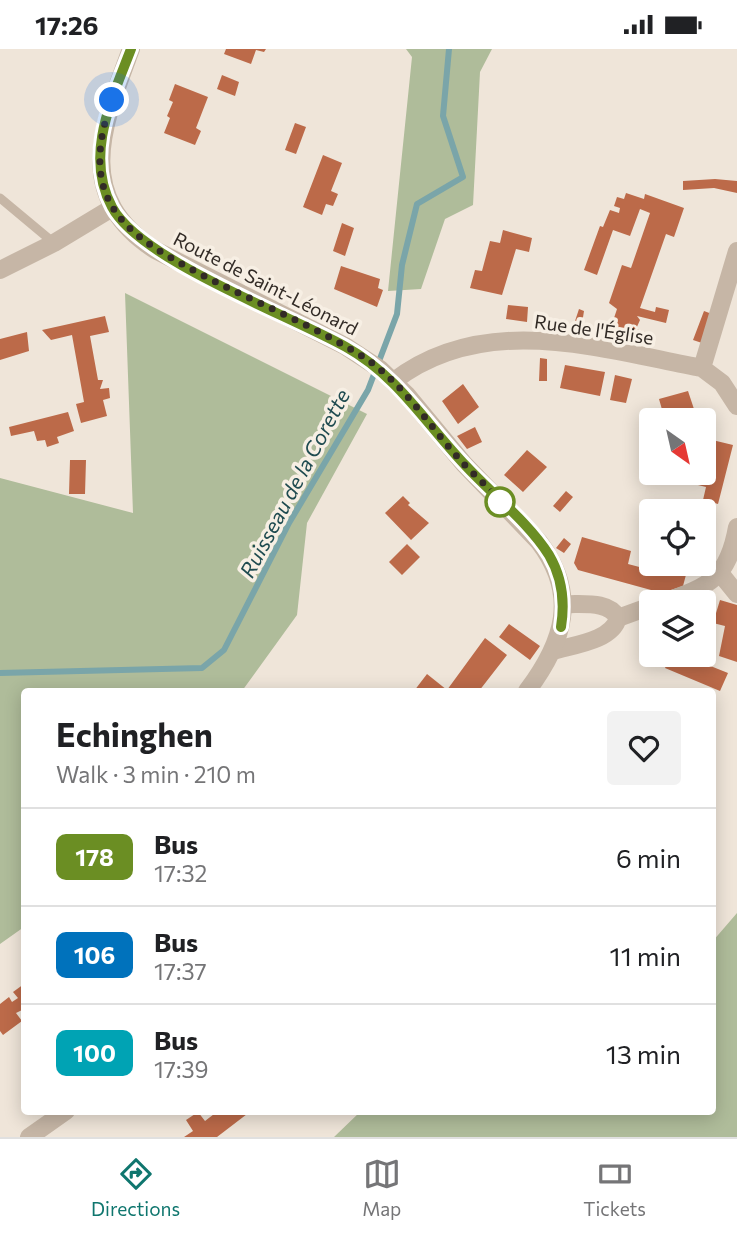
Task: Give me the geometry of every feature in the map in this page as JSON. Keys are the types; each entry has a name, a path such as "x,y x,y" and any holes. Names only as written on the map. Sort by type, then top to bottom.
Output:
{"street":[{"name":"Route de Saint-Léonard","path":"131,49 102,135 102,183 112,208 130,231 155,250 369,362 391,378 449,447 549,555 561,583 561,627 553,651 529,688"},
{"path":"0,270 54,243 112,208"},
{"path":"737,251 702,368 722,383 737,406"},
{"name":"Rue de l'Église","path":"391,378 445,353 498,340 570,343 702,368"},
{"path":"699,590 720,573 733,547 737,527"},
{"path":"720,573 737,594"},
{"path":"563,604 607,607 614,610 618,618"},
{"path":"553,651 605,634 611,630 618,618 639,610"},
{"path":"29,1137 60,1115"}],"lane":[{"path":"0,198 54,243"}],"green space":[{"path":"406,49 492,49 480,72 473,205 445,219 421,289 388,291 412,57"},
{"path":"125,293 367,414 307,523 297,615 244,688 21,688 21,929 0,944 0,478 133,513"},
{"path":"737,913 737,1137 334,1137 357,1115 716,1115 716,937"}],"building":[{"path":"226,49 266,49 264,52 256,50 251,64 224,54"},
{"path":"222,75 239,82 235,96 217,89"},
{"path":"175,84 208,97 196,128 201,131 195,145 164,133 170,118 167,116 173,102 169,100"},
{"path":"295,123 306,127 296,154 285,150"},
{"path":"323,155 342,163 331,191 338,194 333,206 326,204 322,215 303,207"},
{"path":"683,181 737,181 737,193 714,188 683,190"},
{"path":"626,193 644,199 645,194 684,208 674,237 666,234 640,308 655,312 656,307 669,310 666,323 637,316 640,320 636,329 645,332 641,346 617,342 618,339 608,336 617,309 609,303 622,265 631,268 650,213 640,209 630,236 613,230 597,275 584,270 600,226 603,227 610,210 619,213 620,208 614,206 617,197 624,199"},
{"path":"342,223 354,228 345,256 333,251"},
{"path":"503,230 532,238 529,252 516,249 502,295 470,288 475,270 482,271 490,241 500,243"},
{"path":"341,266 380,279 378,288 383,290 377,307 334,289"},
{"path":"508,305 528,307 527,322 506,319"},
{"path":"579,309 584,311 581,330 573,327"},
{"path":"704,311 712,314 702,343 693,340"},
{"path":"105,316 109,332 90,336 98,380 103,380 100,389 109,388 110,398 103,400 107,416 81,423 76,404 84,402 72,335 51,340 42,330"},
{"path":"27,332 29,351 0,360 0,339"},
{"path":"540,358 547,359 547,381 539,381"},
{"path":"565,365 605,372 600,396 560,388"},
{"path":"615,375 632,379 626,403 610,400"},
{"path":"463,384 479,407 458,424 442,401"},
{"path":"688,391 694,408 662,408 659,399"},
{"path":"68,412 74,431 57,437 59,443 47,447 45,440 37,441 34,431 11,436 9,427"},
{"path":"475,427 482,442 467,449 457,436"},
{"path":"716,441 733,445 718,504 716,499 703,499 706,487 698,485 716,485"},
{"path":"527,450 547,467 523,492 504,475"},
{"path":"70,460 86,460 85,494 69,494"},
{"path":"566,491 573,497 560,512 553,506"},
{"path":"403,496 410,503 408,505 429,523 411,540 385,513"},
{"path":"582,537 631,551 628,564 639,567 639,576 686,576 683,586 671,590 651,590 578,570 574,563"},
{"path":"564,538 571,544 564,553 556,548"},
{"path":"407,544 420,557 402,575 389,562"},
{"path":"720,600 737,605 737,662 719,656 725,626 716,624"},
{"path":"509,624 540,646 530,660 499,637"},
{"path":"485,638 507,655 481,688 448,688"},
{"path":"713,667 728,673 720,691 665,668"},
{"path":"427,674 444,688 416,688"},
{"path":"21,986 21,1010 16,1013 21,1022 3,1035 0,1031 0,1004 9,997 12,1002 18,998 13,992"},
{"path":"194,1115 200,1115 205,1121 213,1115 246,1115 217,1137 184,1137 193,1131 186,1120"}],"waterway":[{"name":"Ruisseau de la Corette","path":"0,673 202,668 224,650 289,523 368,390 397,314 402,265 417,204 463,177 443,116 449,49"}],"bus line":[{"name":"178","path":"131,49 106,117 100,150 102,183 112,208 121,221 140,240 155,250 345,346 394,381 449,447 549,555 561,583 561,627"}],"route":[{"path":"112,100 100,150 102,183 112,208 130,231 155,250 365,358 394,381 464,464 502,503 500,502"}]}
